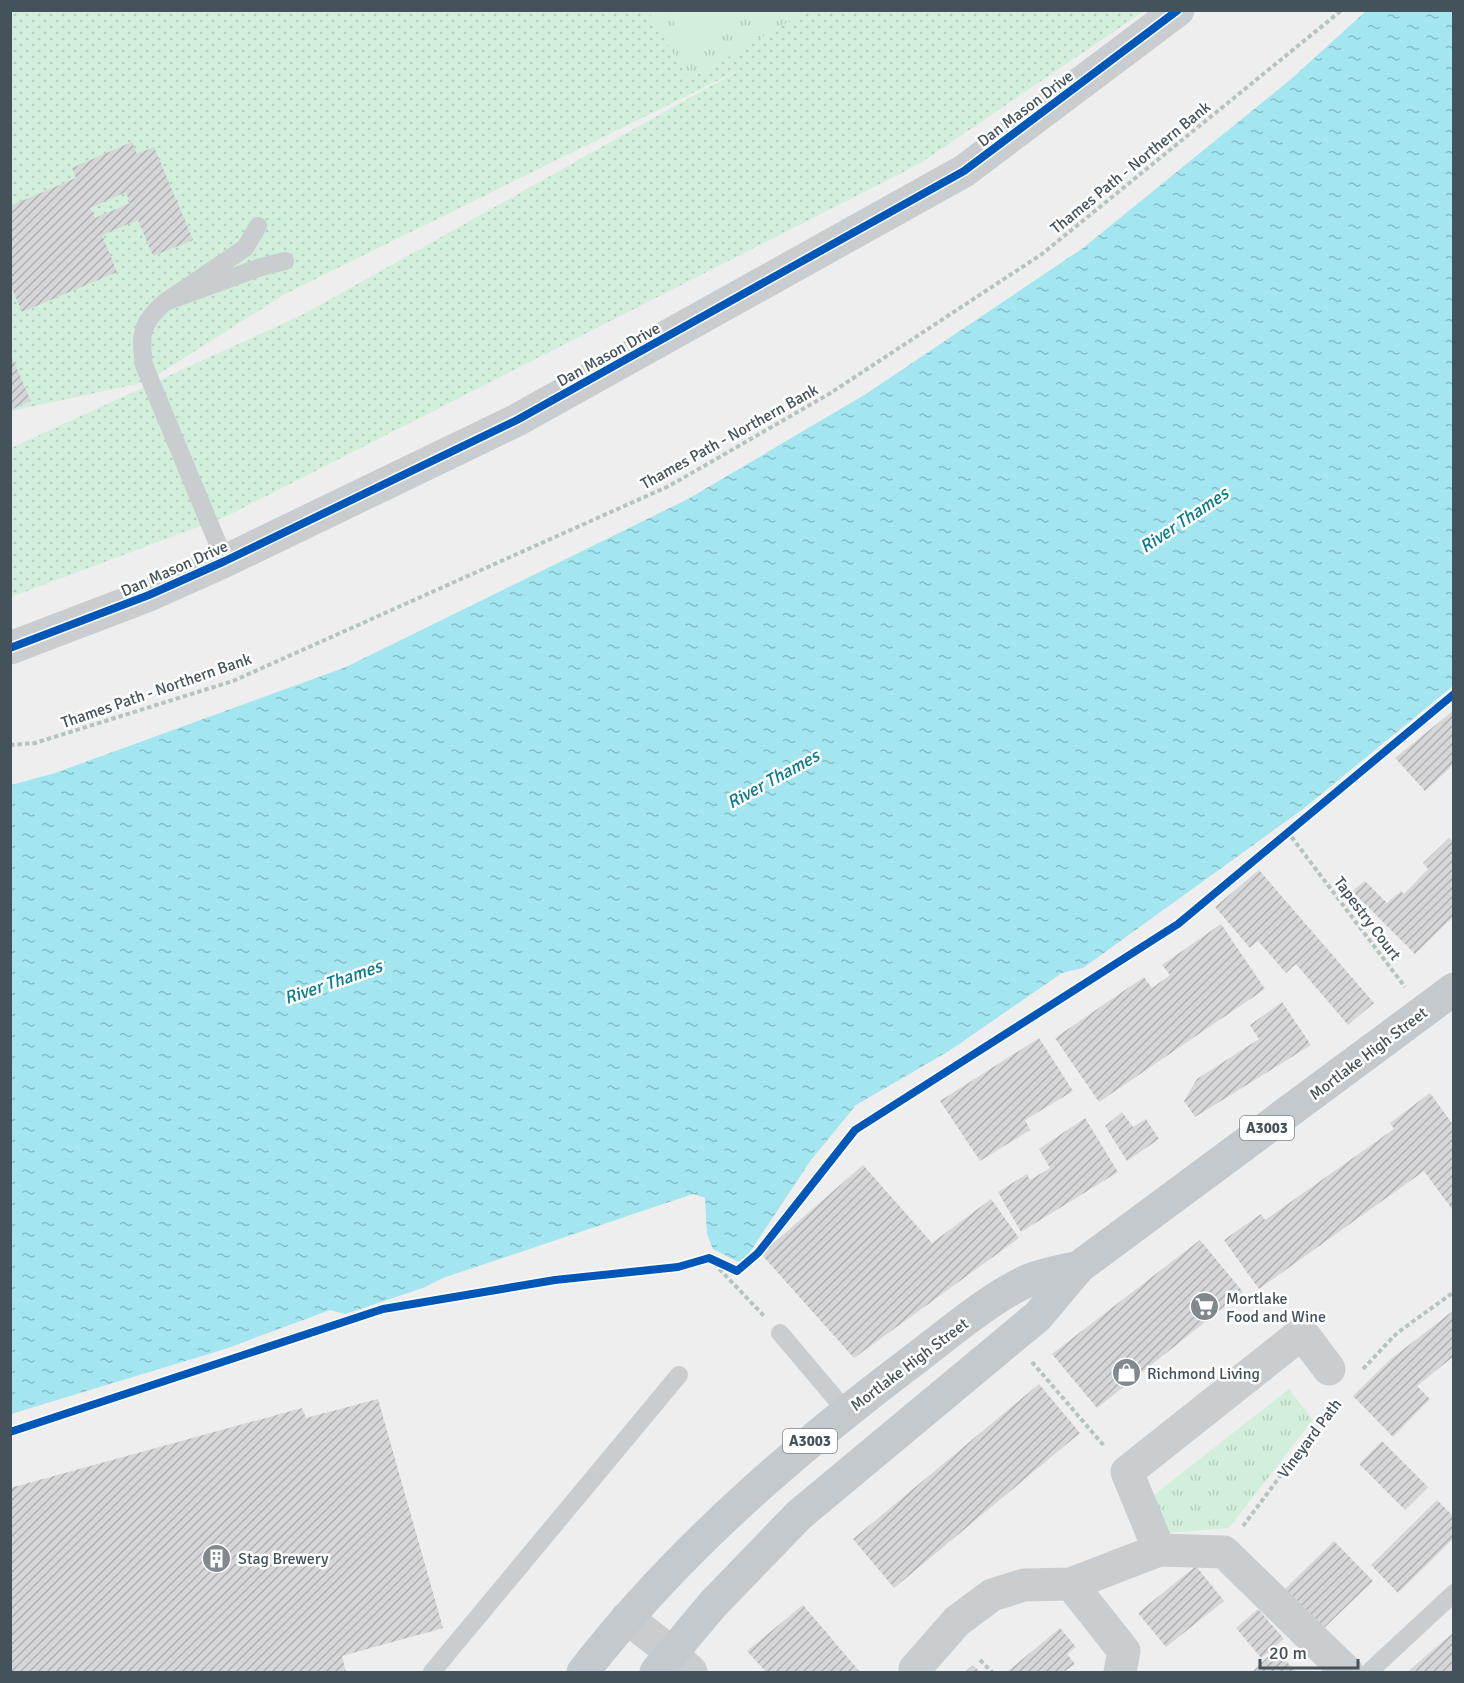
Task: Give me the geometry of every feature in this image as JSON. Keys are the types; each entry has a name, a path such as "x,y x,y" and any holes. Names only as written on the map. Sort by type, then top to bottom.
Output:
{"main road":[{"name":"Mortlake High Street","path":"673,1666 719,1597 800,1515 1038,1316 1079,1267 1454,989"},
{"name":"Mortlake High Street","path":"583,1672 627,1618 741,1499 846,1411 975,1314 1027,1281 1079,1267"}],"street":[{"name":"Dan Mason Drive","path":"10,648 149,595 225,561 517,420 964,171 1178,10"},
{"path":"1159,1550 1127,1472 1302,1333 1343,1379"},
{"path":"915,1669 957,1621 992,1595 1024,1585 1071,1584 1159,1550 1224,1552 1347,1672"},
{"path":"1071,1584 1124,1651 1120,1672"},
{"path":"627,1618 673,1666"}],"lane":[{"path":"225,561 144,365 141,338 147,317 165,302 245,248 258,226"},
{"path":"165,302 261,267 285,261"},
{"path":"780,1333 846,1411"},
{"path":"432,1672 679,1375"},
{"path":"1369,1672 1454,1593"}],"path":[{"path":"709,1258 765,1317"},
{"path":"1012,1338 1127,1472"},
{"path":"980,1660 992,1672"}],"green space":[{"path":"11,11 1144,11 919,164 227,516 11,597 11,448 302,315 743,68 285,294 146,382 11,411"},
{"path":"648,11 807,11 689,80"},
{"path":"667,11 727,11 733,19 689,47"},
{"path":"1289,1389 1313,1420 1229,1528 1166,1533 1149,1499"}],"water":[{"name":"River Thames","path":"1366,11 1453,11 1453,686 1303,809 1083,968 1062,973 949,1051 856,1105 811,1160 742,1264 713,1249 707,1234 705,1198 693,1194 443,1278 423,1288 345,1314 330,1310 225,1349 11,1414 11,785 55,773 346,667 688,499 866,394 1083,248 1290,80"}],"building":[{"path":"132,142 137,154 154,147 193,240 153,256 138,220 102,235 117,272 22,312 10,284 10,206 76,178 72,168","holes":["126,192 130,203 95,218 90,208"]},
{"path":"10,353 31,401 10,410"},
{"path":"1454,710 1454,764 1425,791 1395,758"},
{"path":"1449,838 1454,842 1454,916 1415,954 1352,891 1365,881 1387,903 1401,891 1404,894 1428,869 1423,863"},
{"path":"1259,870 1374,1003 1348,1025 1296,964 1286,973 1258,941 1250,948 1215,907"},
{"path":"1221,924 1265,989 1099,1102 1055,1038 1144,977 1152,988 1170,975 1162,965"},
{"path":"1282,1002 1311,1045 1195,1117 1184,1101 1197,1079 1259,1039 1250,1025"},
{"path":"1039,1038 1073,1091 1025,1120 1030,1130 980,1161 940,1101"},
{"path":"1430,1093 1454,1126 1454,1212 1424,1171 1259,1289 1224,1240 1261,1214 1265,1220 1394,1129 1390,1123"},
{"path":"1122,1112 1133,1127 1146,1119 1159,1139 1127,1161 1105,1126"},
{"path":"1085,1118 1118,1172 1021,1232 998,1192 1027,1174 1030,1180 1050,1168 1039,1149"},
{"path":"863,1165 932,1243 991,1199 1019,1238 854,1358 761,1254"},
{"path":"1200,1240 1243,1292 1097,1408 1052,1354"},
{"path":"1454,1310 1454,1356 1417,1386 1430,1399 1393,1437 1353,1396 1391,1359"},
{"path":"1039,1384 1080,1433 894,1588 853,1539"},
{"name":"Stag Brewery","path":"378,1399 443,1628 342,1656 346,1672 10,1672 10,1488 302,1408 306,1418"},
{"path":"1382,1441 1428,1487 1405,1510 1359,1464"},
{"path":"1437,1500 1454,1517 1454,1538 1398,1593 1371,1565"},
{"path":"1334,1541 1373,1581 1322,1630 1284,1590"},
{"path":"1196,1566 1224,1601 1166,1647 1138,1613"},
{"path":"803,1605 860,1672 766,1672 747,1651"},
{"path":"1258,1609 1284,1639 1261,1658 1236,1628"},
{"path":"1060,1628 1076,1647 1067,1654 1075,1664 1064,1672 1007,1672"},
{"path":"1454,1632 1454,1672 1407,1672"},
{"path":"1275,1650 1297,1672 1252,1672"},
{"path":"973,1665 980,1672 965,1672"}],"cycle path":[{"path":"10,648 149,595 225,561 517,420 964,171 1178,10"},
{"path":"10,1432 383,1309 555,1280 678,1267 709,1258 737,1271 758,1253 855,1130 1178,924 1454,694"}],"place":[{"name":"Mortlake Food and Wine","path":"1205,1307"},
{"name":"Richmond Living","path":"1126,1373"},
{"name":"Stag Brewery","path":"217,1558"}]}
